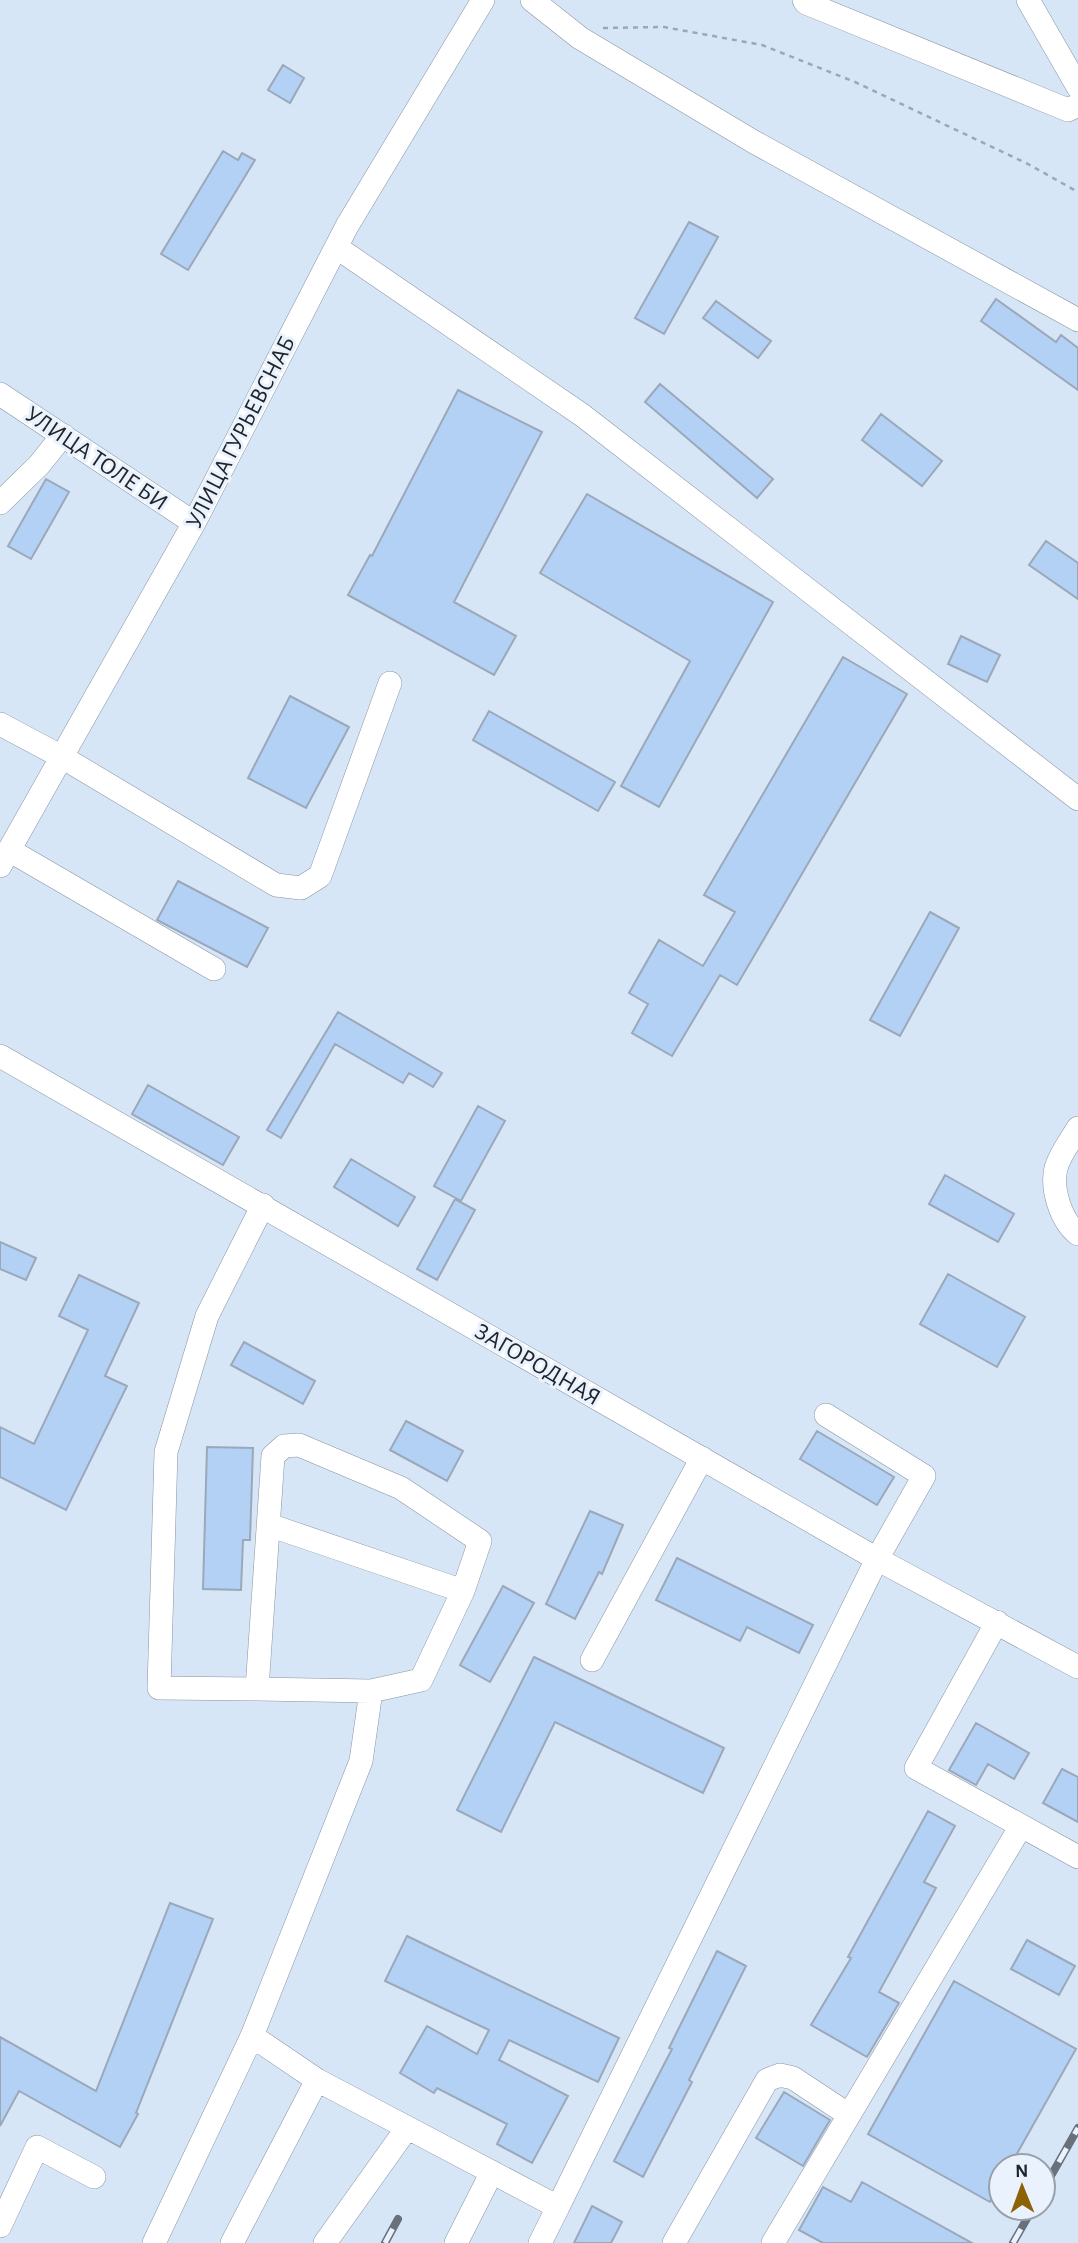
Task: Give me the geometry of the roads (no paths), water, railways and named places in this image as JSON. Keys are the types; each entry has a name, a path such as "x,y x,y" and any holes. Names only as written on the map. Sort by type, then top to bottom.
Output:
{"street":[{"name":"УЛИЦА ГУРЬЕВСНАБ","path":"5,858 194,523 336,247 483,0"},
{"path":"532,0 580,38 754,142 1078,320"},
{"path":"804,0 854,24 1068,110 1078,104"},
{"path":"1028,0 1078,87"},
{"path":"336,247 582,415 1078,799"},
{"name":"УЛИЦА ТОЛЕ БИ","path":"0,394 194,523"},
{"path":"0,503 39,465 63,435"},
{"path":"0,724 62,757 276,885 300,888 320,876 390,683"},
{"path":"5,858 214,969"},
{"name":"ЗАГОРОДНАЯ","path":"0,1056 877,1559 1078,1667"},
{"path":"1078,1128 1056,1168 1057,1200 1067,1225 1078,1234"},
{"path":"257,1689 273,1456 284,1446 299,1445 401,1488 480,1541 463,1591 421,1680 371,1691 159,1688 166,1452 207,1317 263,1205"},
{"path":"540,2243 877,1559 924,1476 826,1415"},
{"path":"592,1660 702,1458"},
{"path":"269,1525 463,1591"},
{"path":"997,1622 916,1768 1078,1857"},
{"path":"154,2243 252,2036 361,1761 371,1691"},
{"path":"774,2243 1021,1826"},
{"path":"252,2036 317,2080 558,2207"},
{"path":"674,2243 767,2080 780,2075 793,2078 849,2115"},
{"path":"232,2243 317,2080"},
{"path":"325,2243 407,2127"},
{"path":"0,2226 37,2147 94,2177"},
{"path":"456,2243 492,2172"}],"railway":[{"path":"1057,2165 1078,2128"},
{"path":"385,2243 398,2219"},
{"path":"1013,2243 1025,2222"}]}
